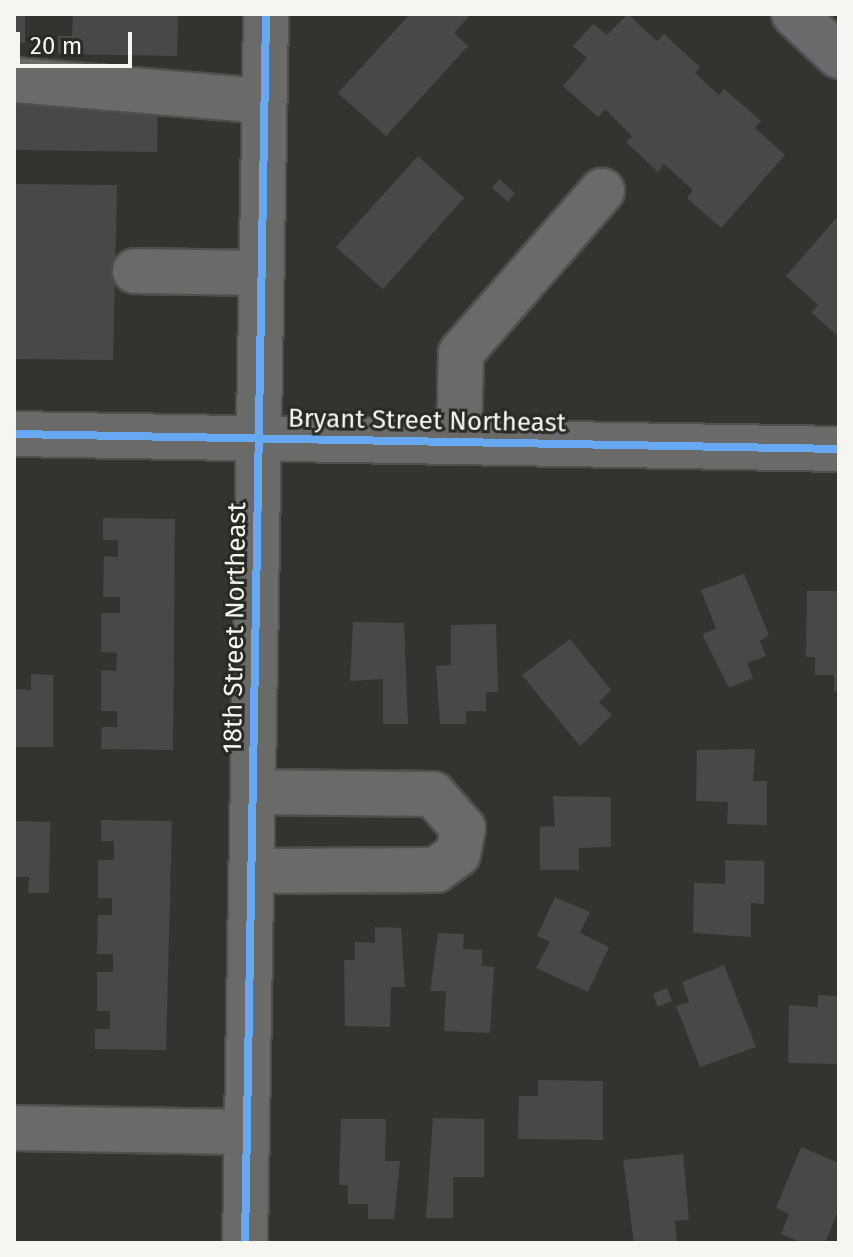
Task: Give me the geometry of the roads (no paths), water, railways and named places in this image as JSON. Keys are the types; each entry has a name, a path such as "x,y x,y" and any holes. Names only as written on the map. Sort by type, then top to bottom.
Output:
{"main road":[{"path":"794,14 839,56"}],"street":[{"name":"18th Street Northeast","path":"245,1243 266,14"},
{"path":"14,80 264,101"},
{"path":"459,442 461,353 602,191"},
{"path":"135,271 261,273"},
{"name":"Bryant Street Northeast","path":"14,434 839,449"},
{"path":"251,871 436,870 458,854 463,828 433,794 253,792"},
{"path":"14,1128 247,1132"}]}
